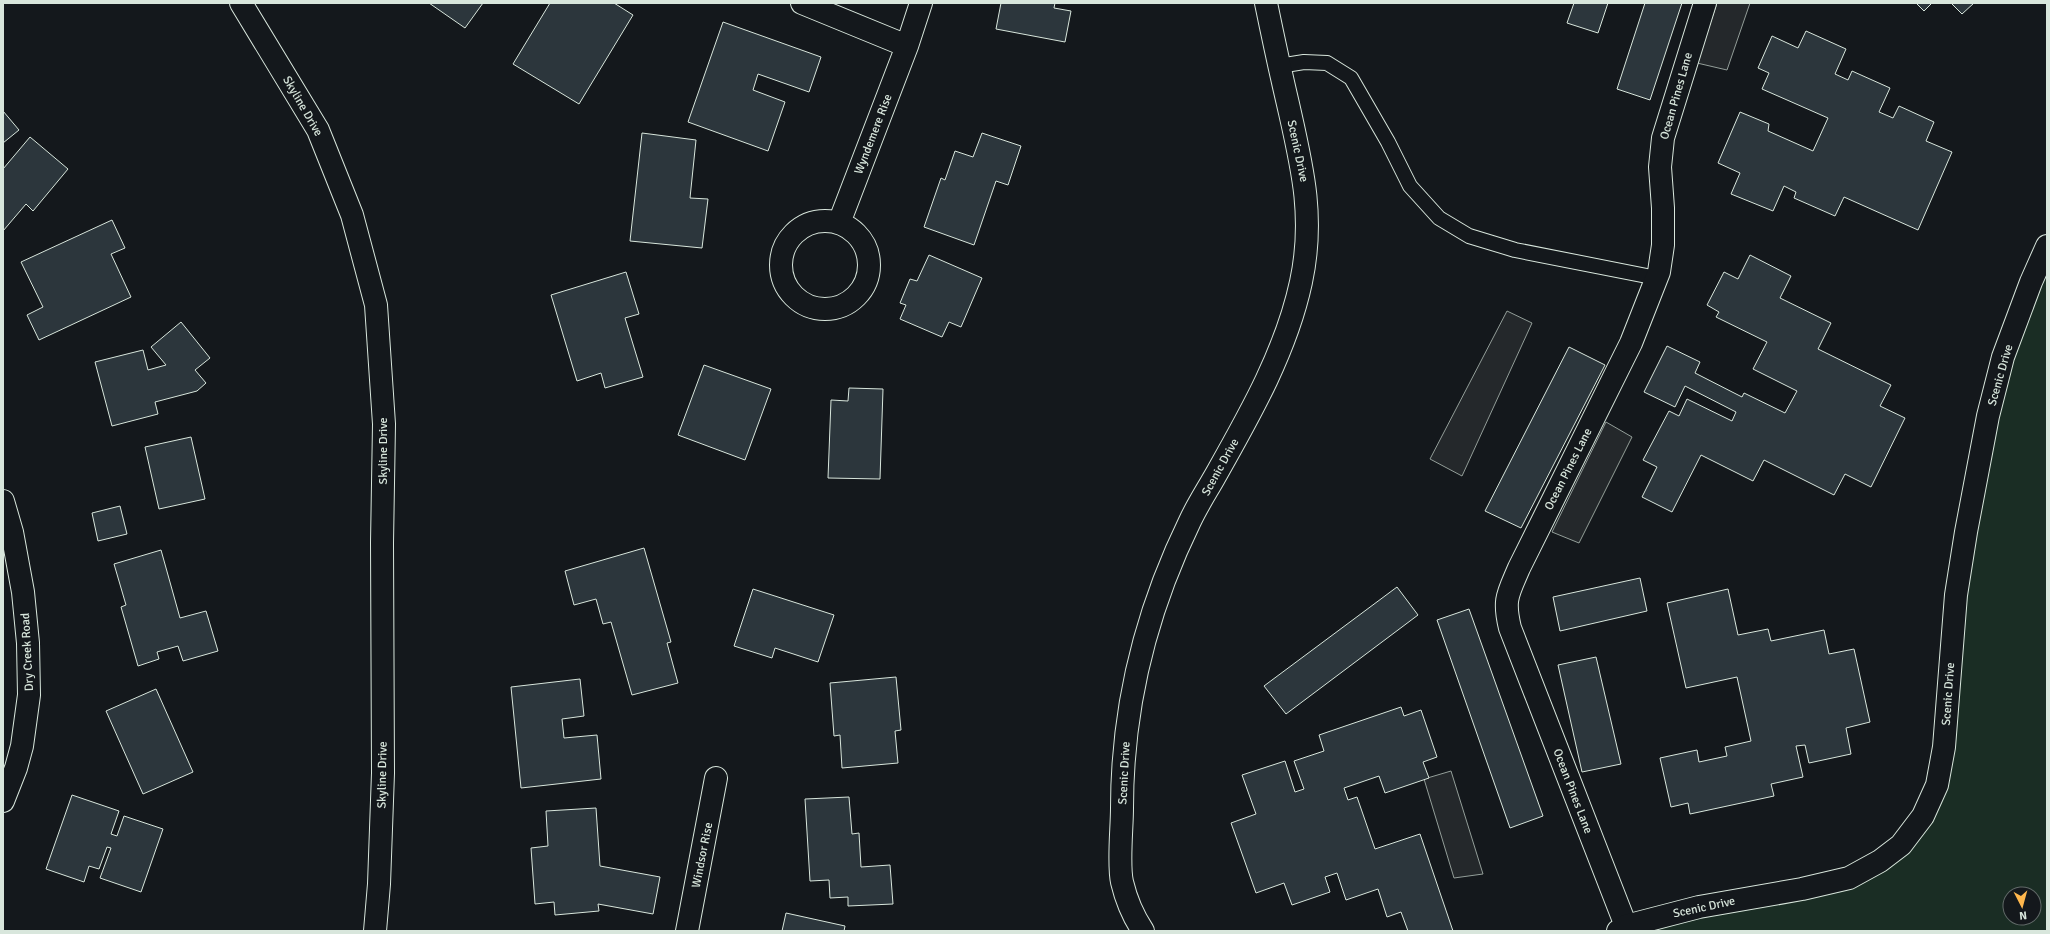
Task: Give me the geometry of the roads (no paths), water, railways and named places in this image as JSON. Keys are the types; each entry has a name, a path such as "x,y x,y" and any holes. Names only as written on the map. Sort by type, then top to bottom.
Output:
{"street":[{"name":"Skyline Drive","path":"241,3 318,130 352,215 376,304 384,424 382,543 383,773 379,884 374,931"},
{"path":"802,3 907,46"},
{"name":"Wyndemere Rise","path":"839,223 907,46 921,3"},
{"name":"Scenic Drive","path":"1143,931 1134,918 1122,880 1122,784 1129,706 1143,642 1158,592 1191,519 1249,415 1278,354 1293,317 1302,281 1307,243 1308,207 1304,173 1266,3"},
{"name":"Ocean Pines Lane","path":"1622,929 1510,628 1505,609 1508,594 1519,568 1631,343 1657,278 1663,245 1663,208 1660,167 1663,138 1705,3"},
{"path":"824,220 839,223 852,230 863,241 868,256 869,271 864,286 854,298 842,306 826,309 811,307 799,300 789,291 783,279 780,265 782,251 788,239 798,229 810,223 824,220"},
{"name":"Scenic Drive","path":"1622,929 1699,907 1802,889 1849,878 1880,862 1901,845 1922,816 1937,785 1944,747 1956,595 1966,532 1988,416 2003,357 2031,282 2047,246"},
{"name":"Dry Creek Road","path":"3,501 12,532 23,592 28,643 29,695 22,746 16,768 4,795"},
{"name":"Windsor Rise","path":"687,931 716,778"}],"lane":[{"path":"1279,66 1304,62 1327,63 1351,78 1385,136 1410,186 1438,218 1469,236 1515,250 1657,278"}]}
